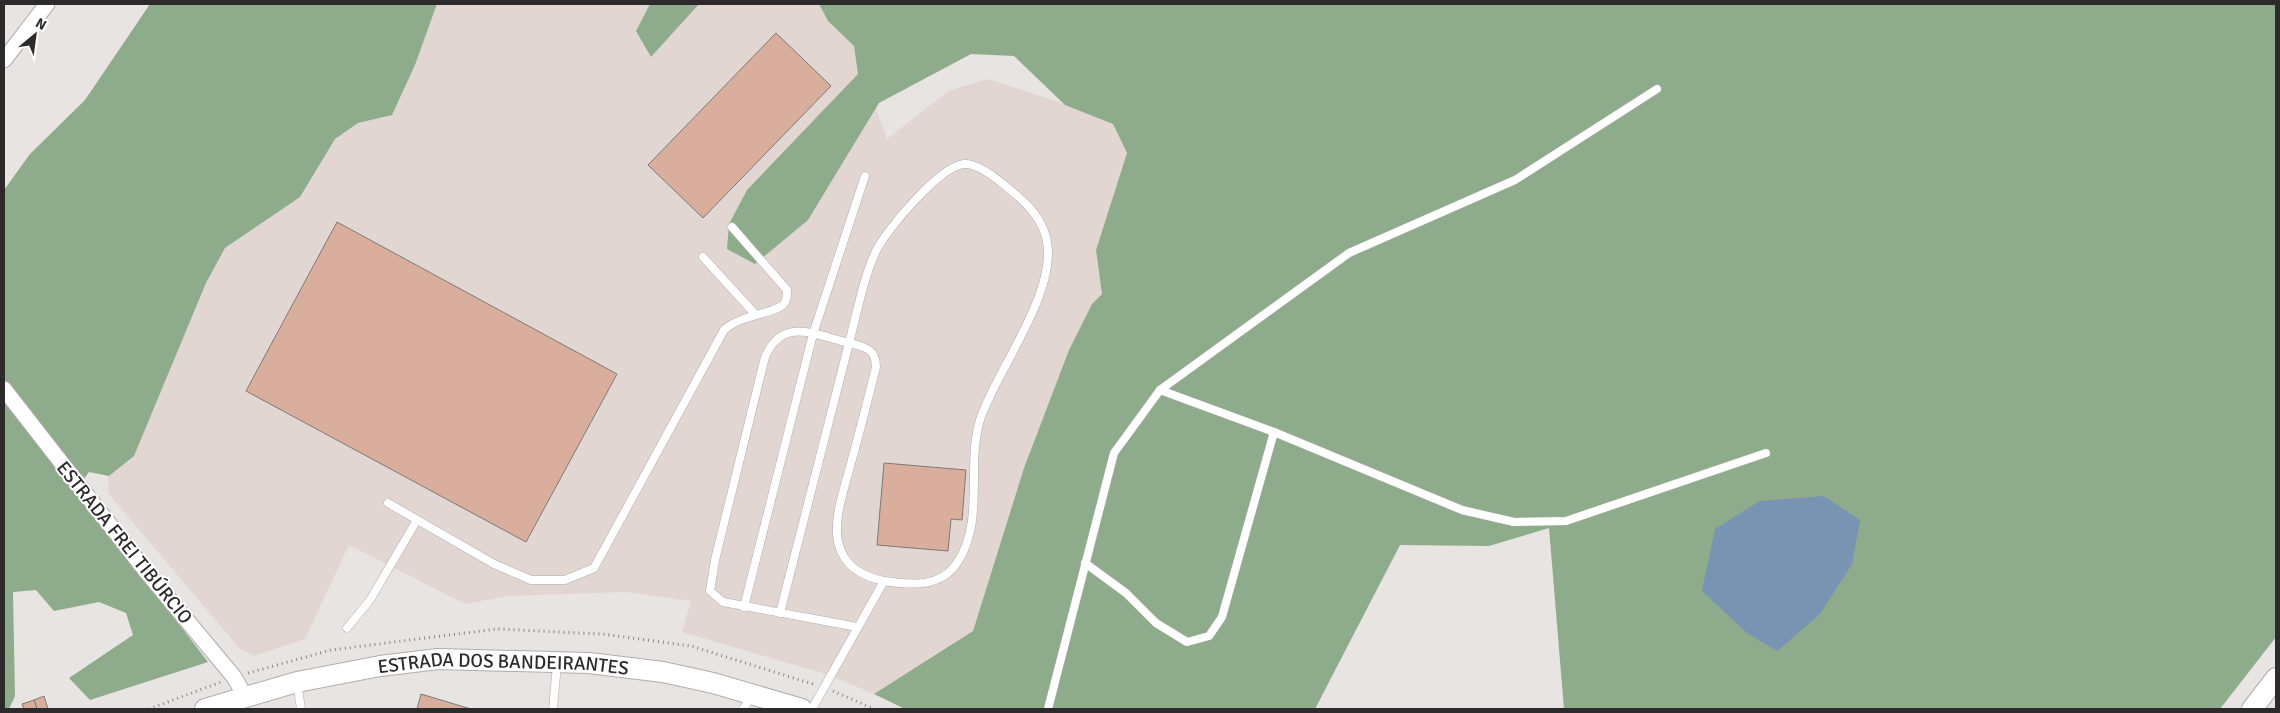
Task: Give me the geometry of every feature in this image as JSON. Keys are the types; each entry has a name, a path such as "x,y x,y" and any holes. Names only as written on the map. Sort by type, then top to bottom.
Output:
{"main road":[{"name":"ESTRADA DOS BANDEIRANTES","path":"211,708 245,696 297,682 380,666 438,659 557,662 663,672 748,702 802,709"},
{"path":"2252,709 2276,678"}],"street":[{"path":"4,60 47,4"},
{"name":"ESTRADA FREI TIBÚRCIO","path":"4,389 145,570 234,677 245,696"}],"lane":[{"path":"1048,709 1114,453 1160,390 1349,253 1515,180 1657,89"},
{"path":"780,613 849,342 879,245 887,231 904,211 943,175 963,164 974,165 995,178 1019,197 1038,217 1046,237 1048,252 1044,282 1027,324 984,409 977,428 972,509 965,547 957,563 946,575 929,583 911,585 867,577 853,568 839,543 837,530 842,498 876,367 876,357 871,350 849,342 797,331 785,332 771,343 765,357 710,583 710,592 717,599 744,607 857,627"},
{"path":"744,607 813,334 865,176"},
{"path":"388,503 494,564 531,580 565,580 594,568 724,330 733,322 781,307 786,300 787,290 732,227"},
{"path":"703,257 756,314"},
{"path":"1160,390 1274,432 1462,510 1514,522 1566,521 1766,453"},
{"path":"1085,563 1126,593 1156,624 1187,642 1209,636 1222,617 1274,432"},
{"path":"347,628 370,600 417,520"},
{"path":"812,709 884,581"},
{"path":"553,709 557,662"},
{"path":"297,682 301,709"}],"shaded area":[{"path":"437,4 650,4 636,31 651,57 699,4 819,4 828,21 854,46 887,139 948,91 988,79 1078,108 1113,124 1127,153 1096,250 1102,294 1092,304 1069,350 1024,468 973,631 874,694 829,675 682,632 691,601 625,592 507,596 465,604 349,545 305,639 254,656 240,649 108,493 109,476 134,456 206,283 225,248 254,228 317,166 335,139 358,123 392,115 415,65"}],"green space":[{"path":"150,4 437,4 415,65 392,115 358,123 335,139 300,197 225,248 206,283 134,456 109,476 89,472 76,490 208,662 90,700 69,678 133,635 126,613 99,602 54,611 36,590 13,592 15,696 9,709 4,709 4,190 30,154 85,100"},
{"path":"650,4 699,4 651,57 636,31"},
{"path":"819,4 2276,4 2276,637 2220,709 1564,709 1549,528 1489,546 1400,545 1315,709 905,709 874,694 973,631 1024,468 1069,350 1092,304 1102,294 1096,250 1127,153 1113,124 1065,105 1014,56 971,54 879,103 808,220 755,264 727,249 729,224 747,190 858,74 854,46 828,21"}],"water":[{"path":"1824,496 1860,520 1852,564 1820,614 1777,651 1747,633 1702,591 1715,529 1760,501"}],"building":[{"path":"776,33 831,86 703,218 648,165"},
{"path":"337,222 617,374 526,542 246,391"},
{"path":"884,463 966,470 962,520 951,519 948,551 877,545"},
{"path":"421,694 471,709 417,709"},
{"path":"44,696 48,709 37,709 34,700"},
{"path":"34,700 37,709 24,709 22,704"}]}
